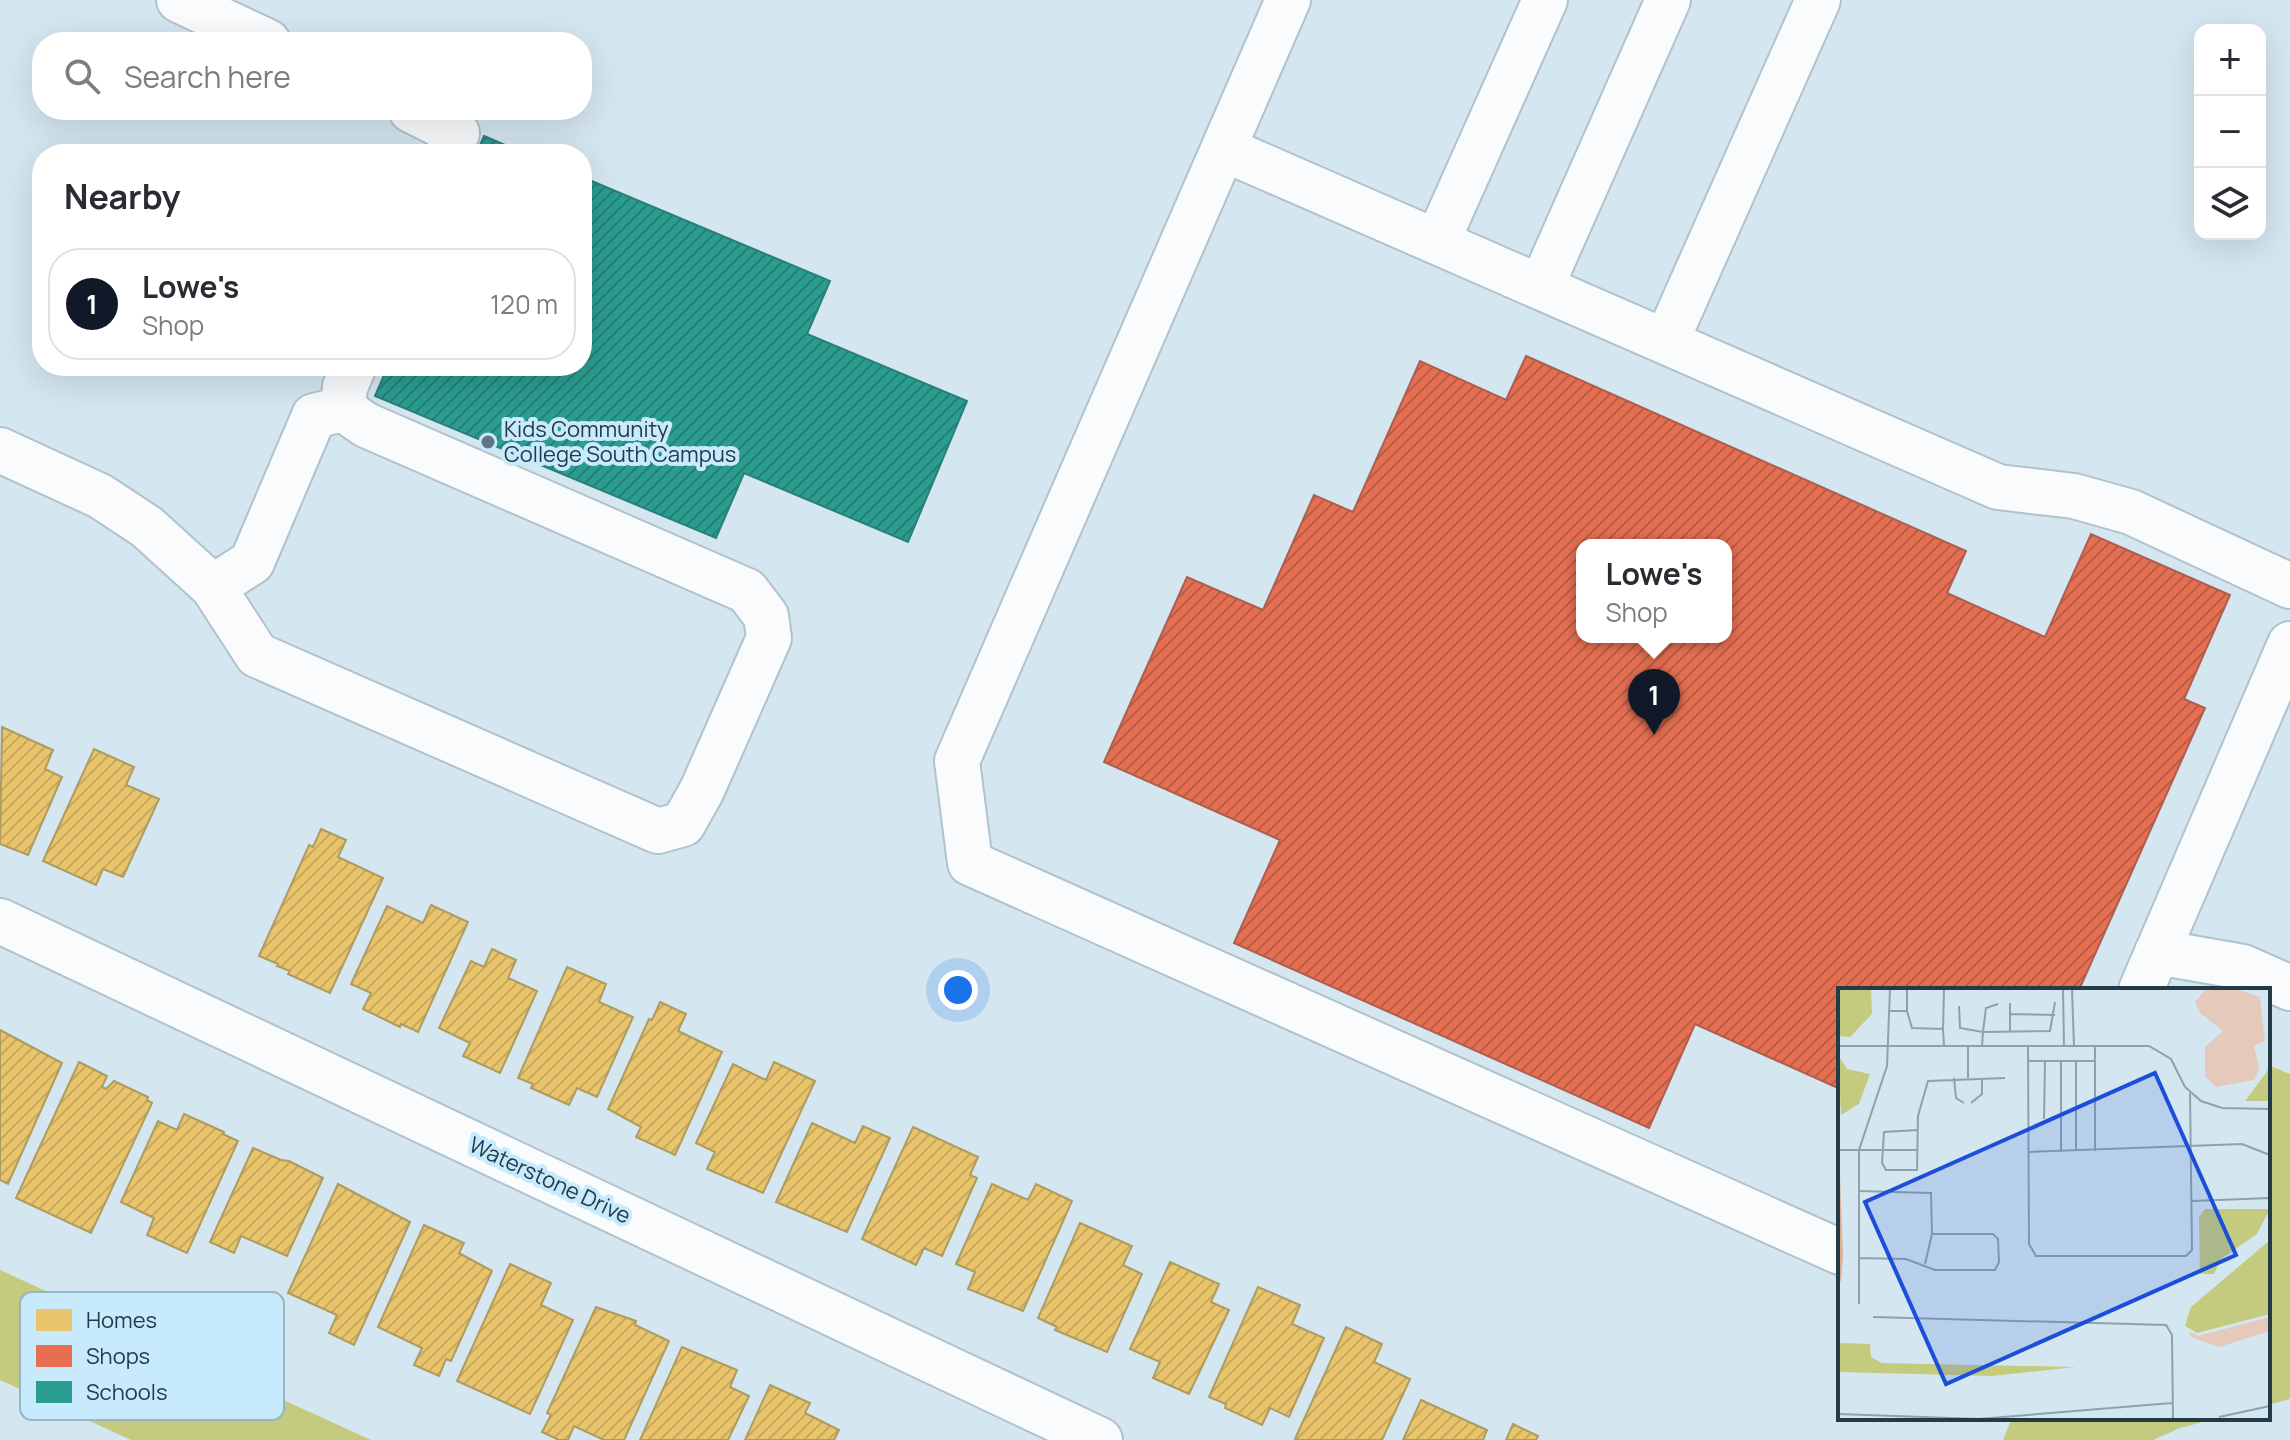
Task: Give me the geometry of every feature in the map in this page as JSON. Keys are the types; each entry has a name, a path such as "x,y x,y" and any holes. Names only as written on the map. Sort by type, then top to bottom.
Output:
{"street":[{"path":"179,0 247,32"},
{"path":"1288,0 957,761 970,863 1838,1251"},
{"path":"1437,242 1545,0"},
{"path":"1541,287 1668,0"},
{"path":"1666,342 1818,0"},
{"path":"431,120 457,133 452,144"},
{"path":"1224,149 1998,487 2074,496 2131,512 2290,586"},
{"path":"343,409 345,387 350,376"},
{"path":"0,450 100,496 147,527 213,587 257,655 658,831 683,824 702,790 769,638 766,616 747,591 366,425 343,409 314,416 252,562 213,587"},
{"path":"2290,644 2149,971 2243,967 2290,988"},
{"name":"Waterstone Drive","path":"0,921 1100,1440"}],"shaded area":[{"path":"2270,1066 2290,1074 2290,1399 2270,1404"},
{"path":"0,1270 48,1292 20,1292 20,1389 0,1380"},
{"path":"284,1400 371,1440 131,1440 87,1420 284,1420"},
{"path":"2011,1420 2210,1420 2180,1428 2153,1440 2003,1440"}],"building: Homes":[{"path":"2,727 53,750 45,769 62,777 28,855 0,844"},
{"path":"94,749 134,767 126,785 159,799 123,877 103,869 96,885 43,861"},
{"path":"321,829 346,840 338,857 383,878 330,993 288,974 290,971 259,956 309,845 313,847"},
{"path":"431,905 468,922 418,1032 363,1009 371,993 351,984 387,906 423,923"},
{"path":"492,949 516,960 508,978 537,991 500,1073 463,1056 470,1043 439,1028 471,961 484,967"},
{"path":"567,967 606,984 599,1002 633,1017 597,1097 577,1088 569,1105 531,1088 533,1084 518,1078"},
{"path":"660,1002 686,1014 678,1031 722,1052 675,1155 636,1137 641,1127 608,1109 649,1019 652,1020"},
{"path":"0,1030 62,1063 8,1184 0,1180"},
{"path":"79,1062 107,1076 102,1087 106,1089 114,1081 148,1097 147,1100 152,1103 91,1233 16,1198"},
{"path":"774,1062 815,1081 763,1193 707,1169 715,1152 696,1143 733,1064 766,1080"},
{"path":"184,1114 238,1141 187,1253 147,1235 154,1218 121,1202 158,1121 177,1130"},
{"path":"812,1123 855,1143 863,1126 890,1138 847,1232 776,1202"},
{"path":"913,1127 978,1157 970,1175 977,1178 942,1256 924,1248 916,1265 862,1239"},
{"path":"253,1148 323,1178 287,1256 241,1236 234,1253 210,1242"},
{"path":"338,1184 410,1222 354,1345 329,1333 337,1315 288,1293"},
{"path":"992,1184 1028,1200 1036,1184 1072,1201 1023,1311 968,1289 975,1272 956,1264"},
{"path":"1080,1223 1132,1246 1123,1265 1142,1274 1107,1352 1055,1330 1057,1327 1038,1318"},
{"path":"424,1225 464,1243 459,1253 492,1271 451,1361 446,1359 439,1376 414,1365 422,1348 378,1327"},
{"path":"1170,1262 1219,1284 1211,1302 1229,1310 1189,1394 1153,1378 1160,1362 1130,1349"},
{"path":"510,1264 551,1283 541,1305 573,1320 530,1414 457,1381"},
{"path":"1258,1287 1300,1305 1292,1324 1324,1338 1289,1417 1270,1408 1262,1425 1209,1397"},
{"path":"596,1307 636,1321 635,1325 669,1341 624,1440 604,1440 574,1426 568,1440 559,1440 542,1432 551,1415 547,1413"},
{"path":"1346,1327 1382,1344 1374,1362 1410,1379 1382,1440 1295,1439"},
{"path":"682,1347 737,1370 730,1387 749,1396 728,1440 640,1440"},
{"path":"770,1385 810,1403 805,1413 839,1430 834,1440 745,1440"},
{"path":"1421,1400 1487,1430 1483,1440 1403,1440"},
{"path":"1513,1424 1538,1436 1536,1440 1506,1440"}],"building: Shops":[{"path":"1526,356 1966,551 1947,593 2045,637 2091,534 2230,595 2184,699 2205,708 2080,988 1838,988 1838,1088 1695,1024 1649,1128 1234,943 1280,840 1104,762 1187,577 1263,610 1314,495 1353,512 1420,361 1506,400"}],"building: Schools":[{"path":"484,136 503,144 480,144"},
{"name":"Kids Community College South Campus","path":"592,181 830,281 807,334 967,401 908,542 744,473 716,538 375,396 384,376 592,376"}],"place":[{"name":"Kids Community College South Campus","path":"488,442"},
{"name":"Lowe's","path":"1654,735"}]}
